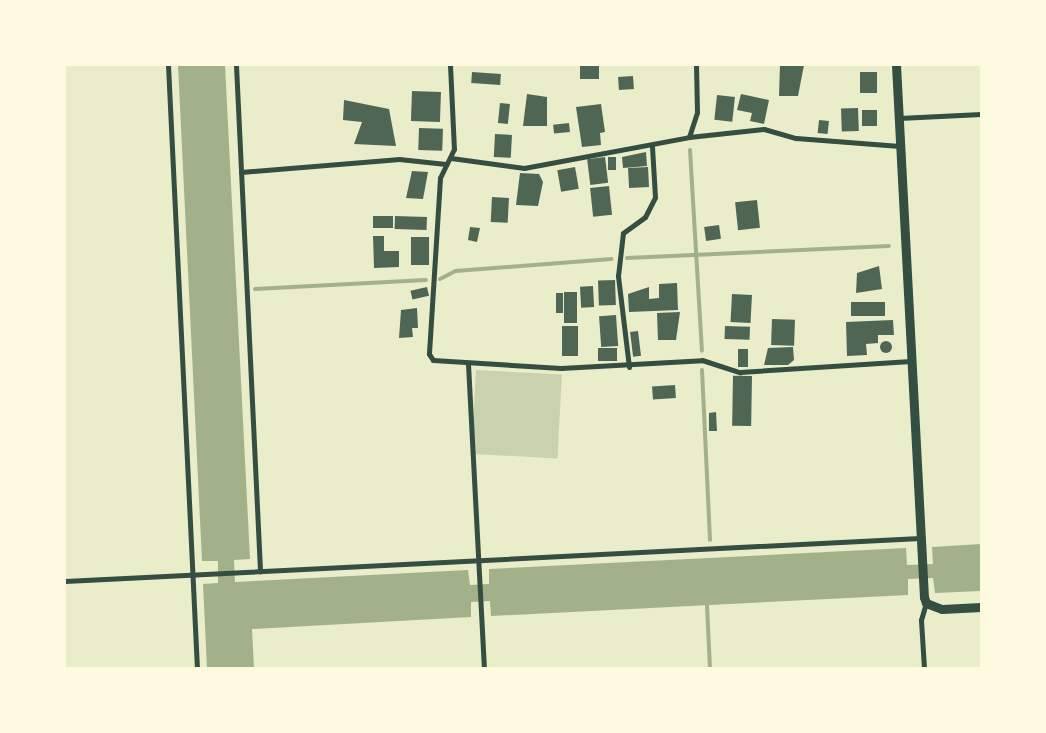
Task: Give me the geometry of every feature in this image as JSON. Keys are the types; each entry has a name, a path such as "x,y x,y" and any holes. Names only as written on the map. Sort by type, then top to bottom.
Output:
{"street":[{"path":"168,65 197,668"},
{"path":"236,65 260,571"},
{"path":"450,65 451,158 440,178 429,354 439,363 629,367 702,360 740,372 911,360"},
{"path":"689,137 697,112 696,65"},
{"path":"896,65 922,580 926,603 921,620 924,668"},
{"path":"899,118 981,114"},
{"path":"451,158 524,168 652,147 689,137 764,129 796,138 900,146"},
{"path":"629,367 618,276 623,233 644,217 655,197 652,147"},
{"path":"241,172 398,159 446,164"},
{"path":"468,364 484,668"},
{"path":"65,580 920,538"},
{"path":"926,603 942,609 981,607"}],"shaded area":[{"path":"178,65 225,65 250,559 234,560 235,582 468,570 470,585 489,584 489,569 906,548 907,565 933,564 932,547 981,544 981,591 935,593 933,578 908,579 908,595 491,616 490,601 471,602 471,617 252,629 254,668 207,668 203,584 218,583 218,561 202,561"},
{"path":"476,370 562,375 557,458 472,454"}],"building":[{"path":"580,65 599,65 599,79 580,79"},
{"path":"780,65 804,65 798,96 779,96"},
{"path":"472,72 501,74 500,85 471,83"},
{"path":"860,72 877,72 877,93 860,93"},
{"path":"633,76 634,89 619,90 618,77"},
{"path":"412,91 441,92 440,122 411,121"},
{"path":"527,94 547,97 547,126 523,126"},
{"path":"741,94 769,100 764,124 750,121 752,113 737,110"},
{"path":"717,95 735,97 732,122 714,120"},
{"path":"344,100 389,109 396,146 354,144 362,122 343,120"},
{"path":"500,103 510,104 508,124 498,123"},
{"path":"601,104 605,132 600,133 601,145 582,147 576,107"},
{"path":"858,108 859,131 842,132 841,109"},
{"path":"862,110 877,110 877,126 862,126"},
{"path":"819,120 829,121 828,134 818,133"},
{"path":"569,123 570,132 554,134 553,125"},
{"path":"419,128 443,129 442,151 418,150"},
{"path":"495,134 512,135 511,158 494,157"},
{"path":"646,152 647,166 623,168 622,157"},
{"path":"605,157 608,183 590,185 587,159"},
{"path":"608,157 616,157 616,170 608,170"},
{"path":"575,167 579,189 561,192 557,170"},
{"path":"648,167 649,187 629,188 628,168"},
{"path":"412,171 428,172 423,199 406,198"},
{"path":"520,173 539,174 543,182 538,206 516,205"},
{"path":"609,186 612,215 593,217 590,188"},
{"path":"492,197 509,198 508,223 491,222"},
{"path":"757,200 760,228 738,230 735,202"},
{"path":"373,216 393,216 393,228 373,228"},
{"path":"395,216 427,217 427,230 395,229"},
{"path":"719,225 721,239 706,241 704,227"},
{"path":"470,227 480,228 477,242 468,240"},
{"path":"373,236 384,236 384,251 399,251 399,267 374,268"},
{"path":"411,237 429,237 429,265 411,265"},
{"path":"879,266 882,289 856,293 857,273"},
{"path":"615,280 616,305 599,306 598,281"},
{"path":"677,283 678,310 629,312 628,294 649,287 649,299 659,298 659,284"},
{"path":"593,286 594,307 581,308 580,287"},
{"path":"427,287 429,296 412,300 410,291"},
{"path":"564,292 577,292 577,323 564,323"},
{"path":"556,293 563,293 563,313 556,313"},
{"path":"732,294 752,295 751,323 731,322"},
{"path":"851,302 885,302 885,316 851,316"},
{"path":"417,308 418,328 412,328 413,337 399,338 401,310"},
{"path":"680,312 676,340 658,340 657,313"},
{"path":"616,315 618,346 601,347 599,316"},
{"path":"772,319 795,320 794,346 771,345"},
{"path":"893,320 894,335 878,335 878,343 866,344 867,355 847,356 846,322"},
{"path":"562,326 578,326 578,356 562,356"},
{"path":"725,326 750,327 750,340 725,339"},
{"path":"638,331 641,356 633,357 630,332"},
{"path":"884,341 888,341 892,347 888,353 884,353 880,349 880,345"},
{"path":"793,347 794,360 788,365 764,365 768,348"},
{"path":"598,348 617,348 617,361 598,361"},
{"path":"738,349 748,349 748,367 738,367"},
{"path":"733,376 752,376 751,426 732,426"},
{"path":"675,385 676,398 653,400 652,387"},
{"path":"716,412 717,431 709,431 709,413"}],"waterway":[{"path":"690,150 702,351"},
{"path":"627,258 889,246"},
{"path":"440,279 456,271 612,259"},
{"path":"255,289 426,280"},
{"path":"702,370 710,540"},
{"path":"707,605 710,668"}]}
